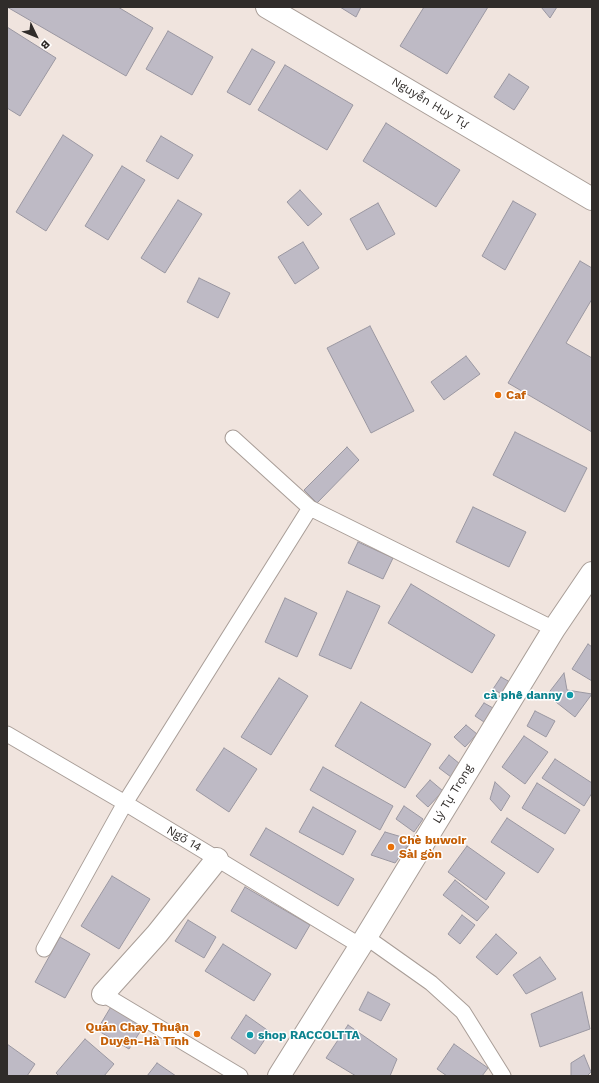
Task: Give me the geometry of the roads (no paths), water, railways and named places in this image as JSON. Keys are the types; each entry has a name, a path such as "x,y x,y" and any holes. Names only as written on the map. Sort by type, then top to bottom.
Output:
{"street":[{"name":"Nguyễn Huy Tự","path":"267,7 592,200"},
{"name":"Lý Tự Trọng","path":"279,1076 554,629 592,575"},
{"path":"103,994 157,934 217,859"}],"lane":[{"path":"234,438 310,508 554,629"},
{"path":"44,949 125,804 310,508"},
{"name":"Ngõ 14","path":"7,734 217,859 432,982 463,1012 503,1076"},
{"path":"103,994 240,1076"}],"place":[{"name":"Caf","path":"498,395"},
{"name":"cà phê danny","path":"570,695"},
{"name":"Chè buwoir Sài gòn","path":"391,847"},
{"name":"Quán Chay Thuận Duyên-Hà Tĩnh","path":"197,1034"},
{"name":"shop RACCOLTTA","path":"250,1035"}]}
